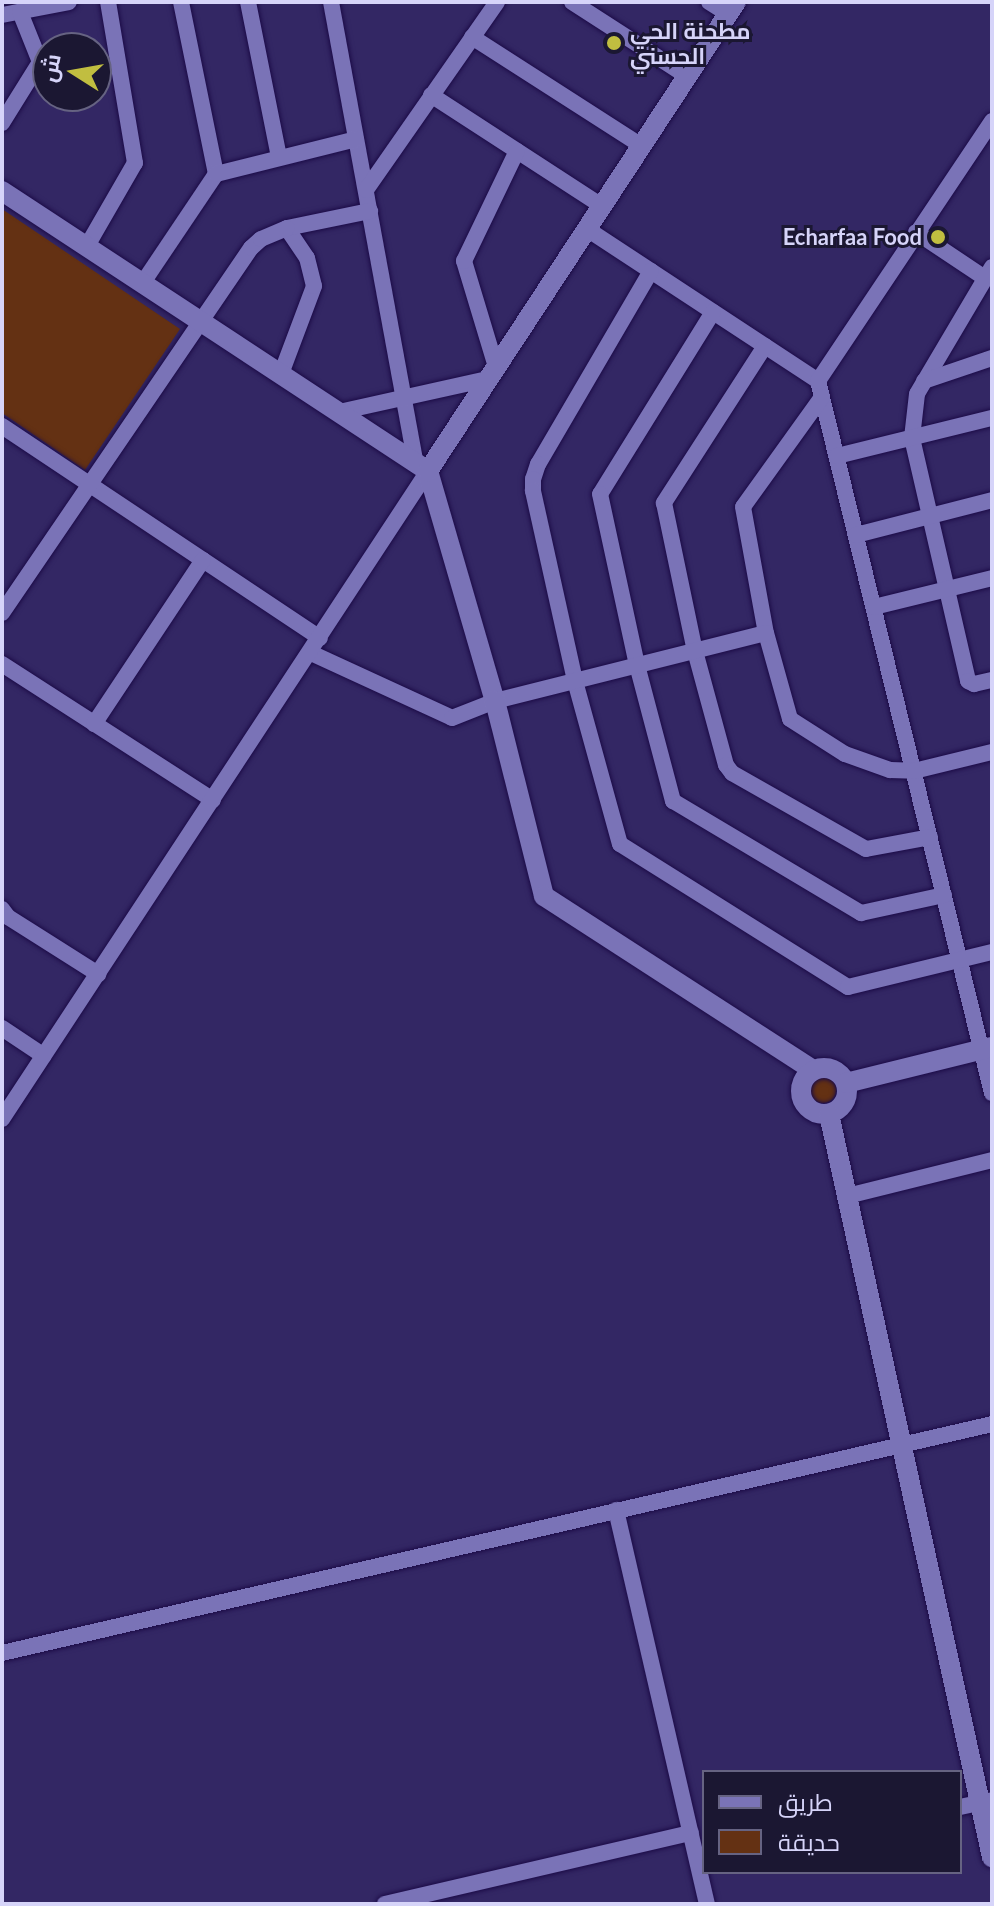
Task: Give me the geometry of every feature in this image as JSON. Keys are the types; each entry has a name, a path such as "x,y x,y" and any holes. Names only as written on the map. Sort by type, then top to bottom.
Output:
{"street":[{"path":"2,15 69,2"},
{"path":"87,246 135,163 108,2"},
{"path":"181,2 216,174"},
{"path":"248,2 279,157"},
{"path":"331,2 404,398 422,467 495,701 544,896 813,1070 829,1068 846,1083"},
{"path":"366,190 497,2"},
{"path":"572,2 687,76"},
{"path":"2,1119 315,646 422,467 492,373 732,8 709,2"},
{"path":"2,123 40,62 20,12"},
{"path":"472,37 642,146"},
{"path":"431,95 602,206"},
{"path":"991,758 914,771 890,770 845,754 797,726 786,707 766,633 743,507 916,232 992,121"},
{"path":"142,284 216,174 356,139"},
{"path":"492,373 464,261 517,151"},
{"path":"2,191 422,467"},
{"path":"2,613 251,248 287,228 370,211"},
{"path":"281,374 314,286 307,258 287,228"},
{"path":"587,229 765,346 820,389 960,960 987,1048 992,1093"},
{"path":"916,232 988,272 924,381 914,408 912,438 968,681 974,684 992,680"},
{"path":"651,271 538,464 533,479 533,491 575,681 616,837 625,850 848,987 992,952"},
{"path":"713,312 600,494 637,665 677,806 861,913 944,895"},
{"path":"765,346 664,503 695,651 726,765 732,773 866,849 930,837"},
{"path":"924,381 992,358"},
{"path":"339,412 404,398 492,373"},
{"path":"837,456 992,418"},
{"path":"2,426 203,560 315,646 452,718 495,701 766,633"},
{"path":"856,535 992,500"},
{"path":"94,724 203,560"},
{"path":"874,607 992,578"},
{"path":"2,664 213,800"},
{"path":"2,909 8,917 98,974"},
{"path":"2,1028 44,1056"},
{"path":"846,1083 987,1048"},
{"path":"813,1070 802,1083 802,1099 813,1112 829,1114 842,1106 846,1083"},
{"path":"829,1114 977,1803 992,1857"},
{"path":"847,1196 992,1160"},
{"path":"2,1653 992,1424"},
{"path":"616,1510 702,1872"},
{"path":"385,1904 691,1833"},
{"path":"702,1874 707,1904"}],"green space":[{"path":"2,209 180,329 85,470 2,413"},
{"path":"823,1077 832,1081 836,1090 832,1099 823,1103 814,1099 810,1090 814,1081"}],"place":[{"name":"مطحنة الحي الحسني","path":"614,43"},
{"name":"Echarfaa Food","path":"938,237"}]}
